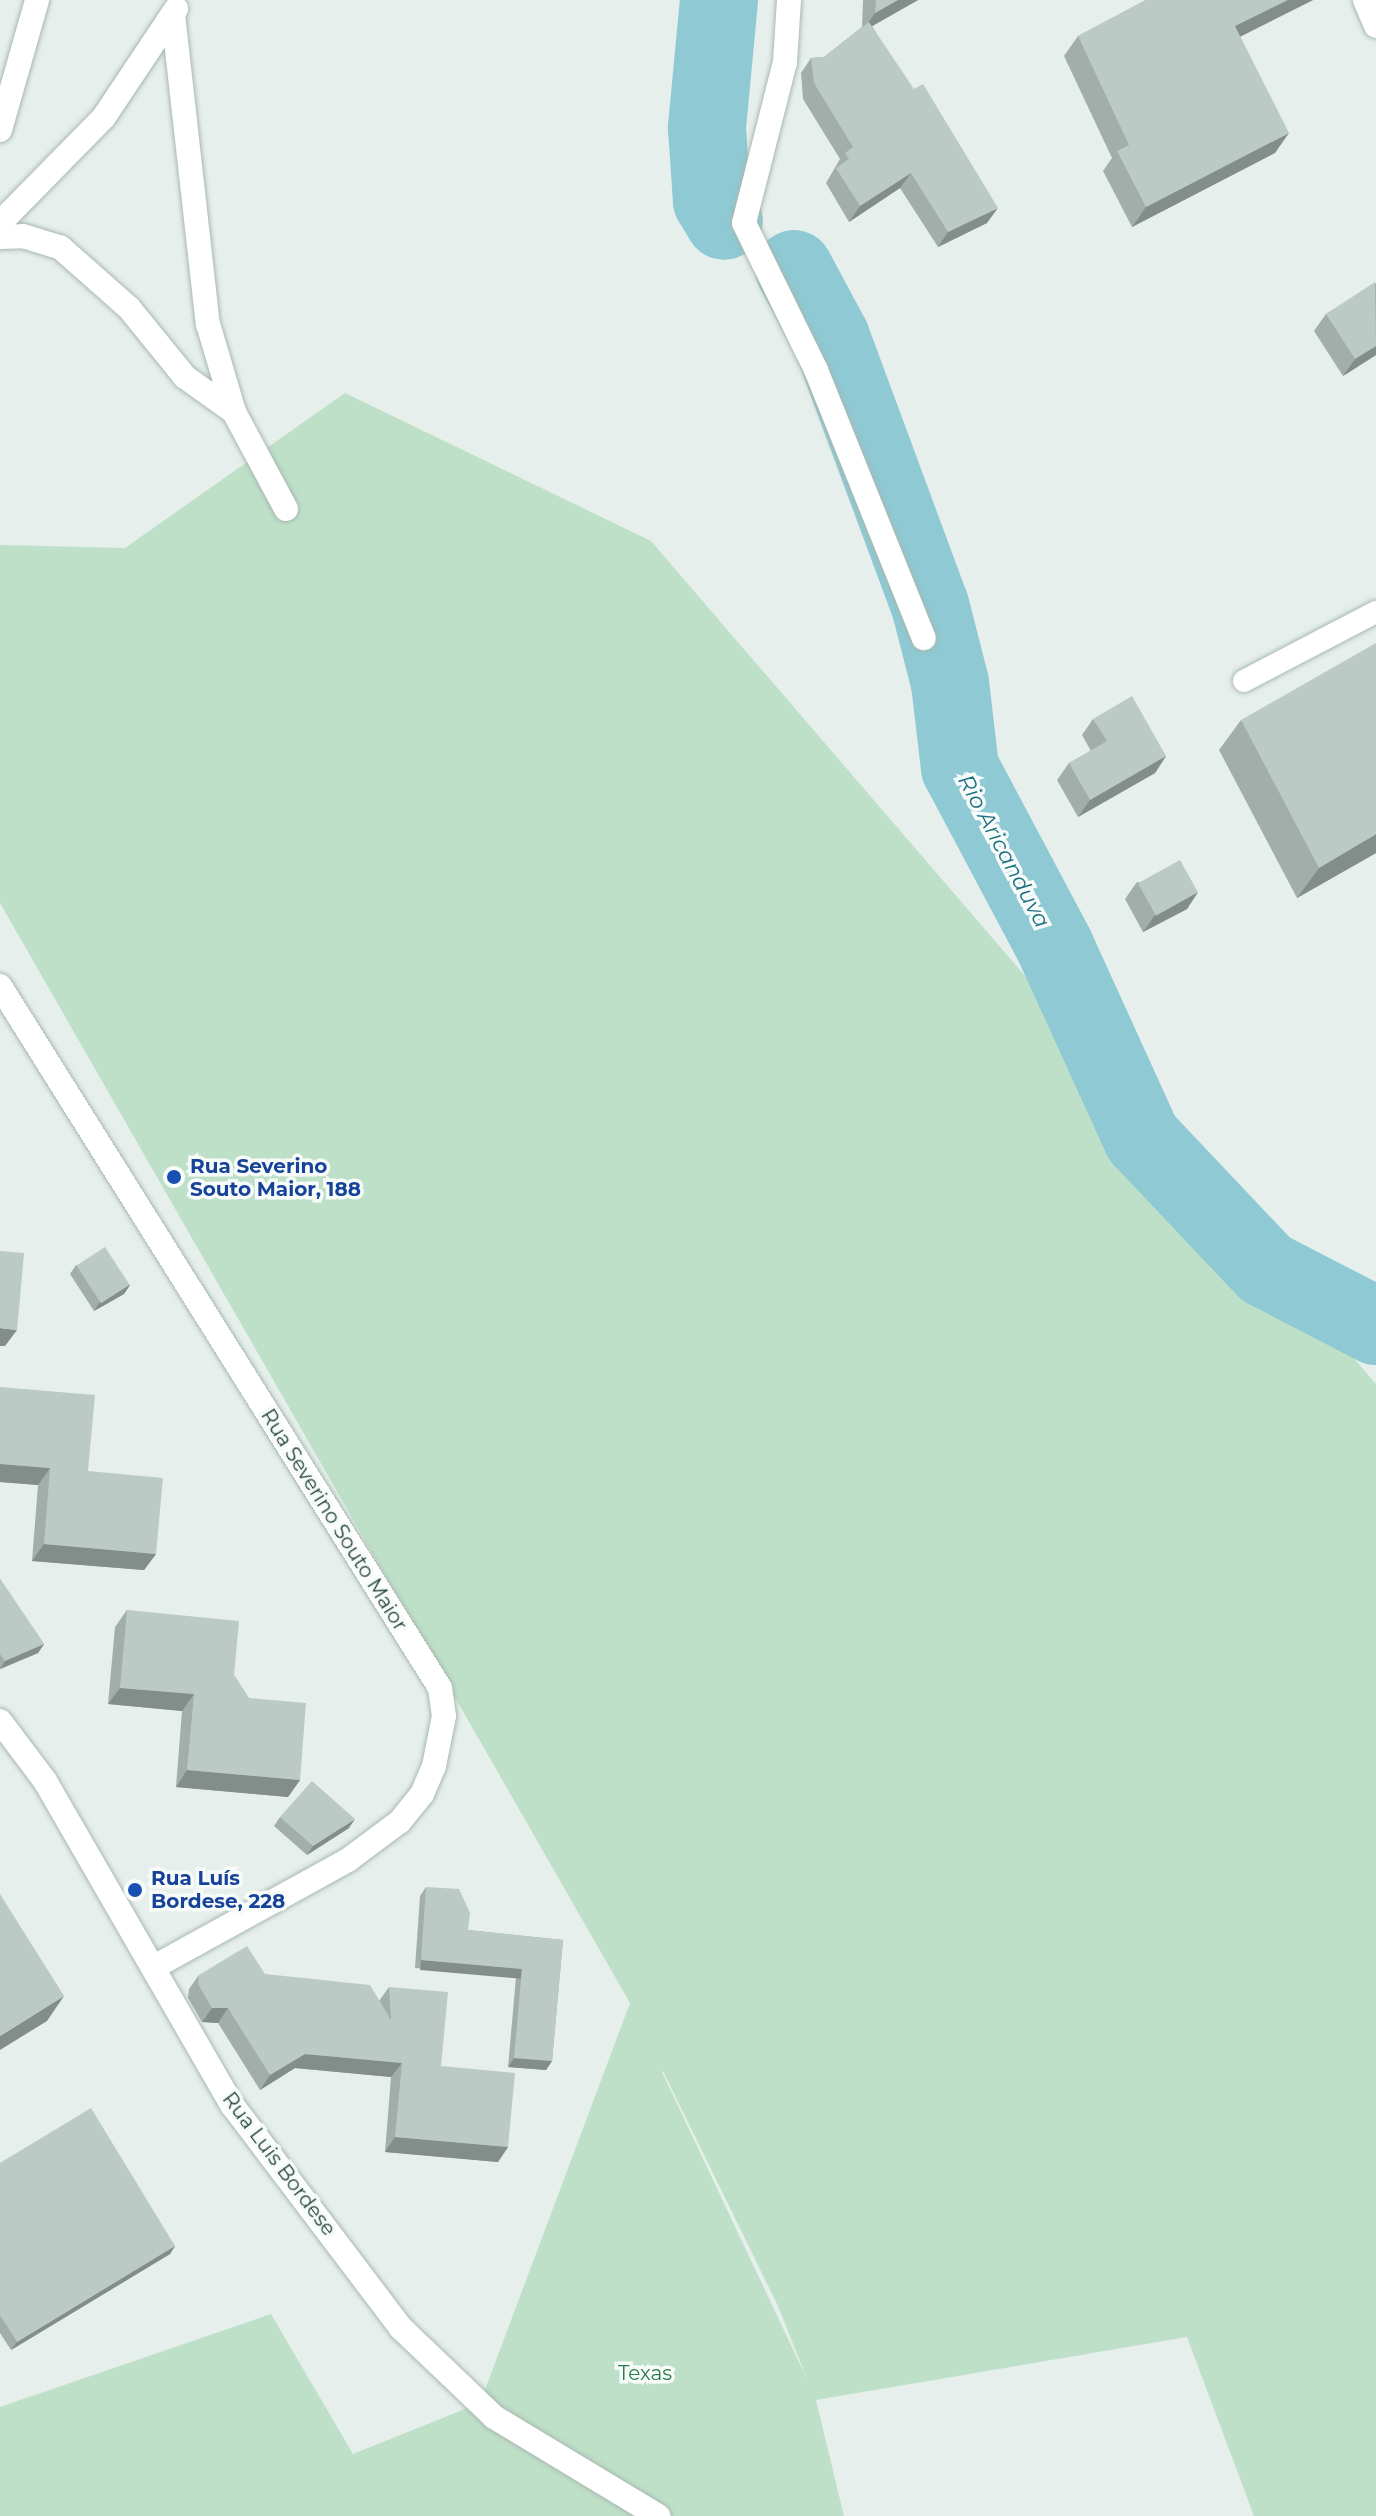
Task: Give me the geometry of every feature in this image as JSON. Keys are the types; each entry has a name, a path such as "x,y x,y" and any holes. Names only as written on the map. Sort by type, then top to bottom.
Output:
{"street":[{"path":"0,130 37,0"},
{"path":"789,0 785,62 744,223 816,370 924,638"},
{"path":"1365,0 1376,26"},
{"path":"0,223 104,117 177,7"},
{"path":"177,7 208,324 234,412 286,509"},
{"path":"0,237 23,236 60,247 129,308 185,377 234,412"},
{"name":"Rua Severino Souto Maior","path":"0,986 440,1688 444,1716 434,1766 422,1794 399,1822 348,1860 154,1967"},
{"name":"Rua Luis Bordese","path":"0,1721 45,1781 233,2106 401,2328 494,2417 658,2516"}],"lane":[{"path":"1244,681 1376,612"}],"green space":[{"name":"Texas","path":"345,393 651,541 1376,1384 1376,2516 1254,2516 1187,2337 816,2400 844,2516 0,2516 0,2407 271,2314 353,2454 480,2403 630,2003 0,903 0,545 125,548","holes":["663,2071 778,2306 807,2379"]}],"building":[{"path":"876,0 898,0 875,13"},
{"path":"1146,0 1288,0 1235,26 1289,133 1146,207 1117,151 1129,145 1078,36"},
{"path":"869,22 914,89 923,84 998,208 948,232 911,173 860,206 836,168 849,159 845,153 853,147 814,83 811,58 824,57"},
{"path":"1375,282 1376,346 1355,359 1326,314"},
{"path":"1376,643 1376,834 1319,868 1241,720"},
{"path":"1132,696 1166,756 1090,800 1069,763 1107,741 1093,719"},
{"path":"1180,860 1198,892 1156,916 1138,883"},
{"path":"105,1247 130,1285 101,1303 76,1266"},
{"path":"0,1251 24,1253 17,1330 0,1328"},
{"path":"0,1387 95,1395 88,1471 163,1478 156,1554 44,1544 50,1468 0,1464"},
{"path":"0,1579 44,1644 5,1661 0,1654"},
{"path":"127,1610 239,1621 234,1675 249,1698 306,1703 300,1780 187,1770 194,1694 120,1688"},
{"path":"312,1781 355,1819 313,1846 280,1817"},
{"path":"426,1887 459,1889 470,1913 468,1930 563,1940 552,2061 514,2058 522,1969 421,1960"},
{"path":"0,1894 64,1996 0,2036"},
{"path":"247,1946 265,1974 370,1985 391,2020 389,1987 448,1992 441,2066 515,2073 508,2147 395,2137 402,2063 305,2054 270,2075 228,2008 212,2008 198,1984 199,1975"},
{"path":"91,2108 175,2246 17,2342 0,2315 0,2163"}],"waterway":[{"name":"Rio Aricanduva","path":"719,0 707,128 712,201 724,221"},
{"name":"Rio Aricanduva","path":"794,269 831,338 930,605 950,683 960,768 1055,947 1142,1138 1266,1269 1376,1326"}],"place":[{"name":"Rua Severino Souto Maior, 188","path":"174,1177"},
{"name":"Rua Luís Bordese, 228","path":"135,1890"}]}
